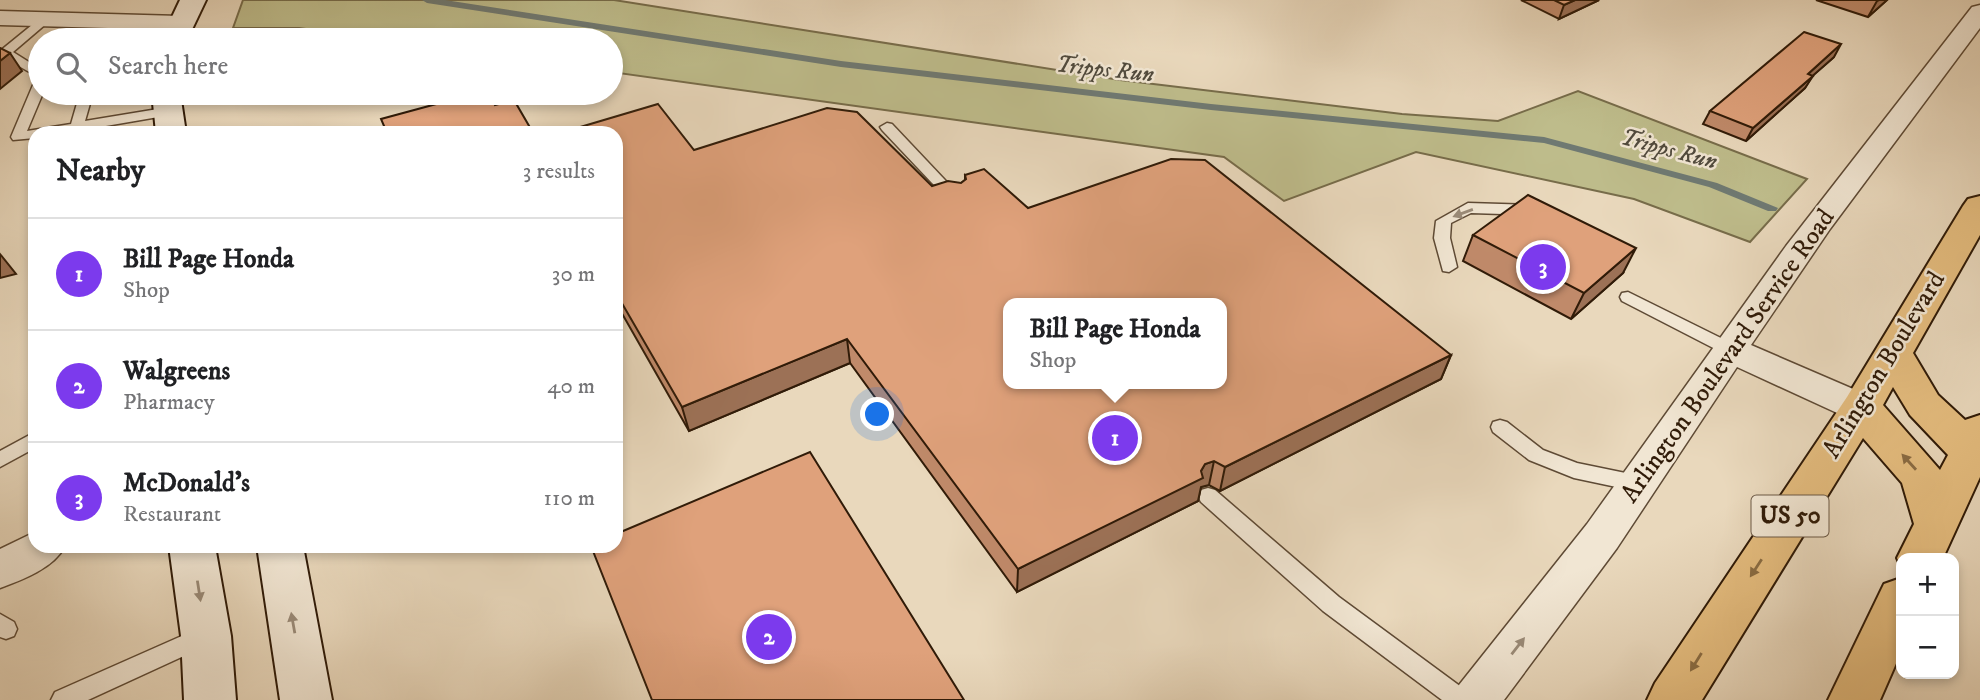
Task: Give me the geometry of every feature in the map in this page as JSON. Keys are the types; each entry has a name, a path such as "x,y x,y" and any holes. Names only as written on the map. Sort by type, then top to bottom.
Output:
{"highway":[{"name":"Arlington Boulevard","path":"1672,700 1861,408 1980,206"},
{"path":"1893,353 1924,405 1977,446 1928,541"},
{"path":"1861,408 1922,476 1928,541"},
{"path":"1854,700 1896,609"}],"main road":[{"path":"193,553 206,636 210,700"},
{"path":"281,553 306,700"}],"street":[{"name":"Arlington Boulevard Service Road","path":"1476,700 1640,484 1692,410 1728,349 1799,249 1980,12"},
{"path":"0,18 182,21"},
{"path":"1728,349 1861,408"},
{"path":"0,570 31,553"}],"lane":[{"path":"34,28 43,20"},
{"path":"28,33 5,53 28,67"},
{"path":"28,135 18,137 32,105"},
{"path":"77,126 83,105"},
{"path":"83,126 169,112"},
{"path":"887,127 957,201"},
{"path":"1449,267 1442,238 1444,221 1468,208 1530,210"},
{"path":"1628,297 1728,349"},
{"path":"1500,427 1536,455 1574,470 1640,484"},
{"path":"0,460 28,443"},
{"path":"1208,496 1331,604 1460,700"},
{"path":"64,700 206,636"}],"shaded area":[{"path":"243,0 614,0 1120,80 1402,114 1498,121 1578,91 1807,179 1750,242 1634,199 1416,152 1284,201 1224,157 623,74 623,28 233,28"}],"building":[{"path":"1554,0 1575,0 1564,5"},
{"path":"1804,32 1841,44 1808,74 1813,76 1753,128 1710,111"},
{"path":"0,48 10,53 0,61"},
{"path":"658,104 694,150 827,108 857,112 932,186 948,181 961,183 966,179 965,175 984,169 1028,208 1171,159 1205,160 1451,355 1225,467 1214,461 1205,464 1201,471 1203,478 1018,569 847,339 682,407 623,305 623,126 584,126"},
{"path":"433,105 517,105 529,126 384,126 381,119"},
{"path":"1528,195 1636,248 1584,293 1473,235"},
{"path":"810,452 964,700 652,700 594,553 623,553 623,531"}],"waterway":[{"name":"Tripps Run","path":"427,0 608,28"},
{"name":"Tripps Run","path":"623,30 841,64 1211,107 1544,140 1713,185 1772,208"}],"place":[{"name":"McDonald's","path":"1543,267"},
{"name":"Bill Page Honda","path":"1115,438"},
{"name":"Walgreens","path":"769,637"}]}
